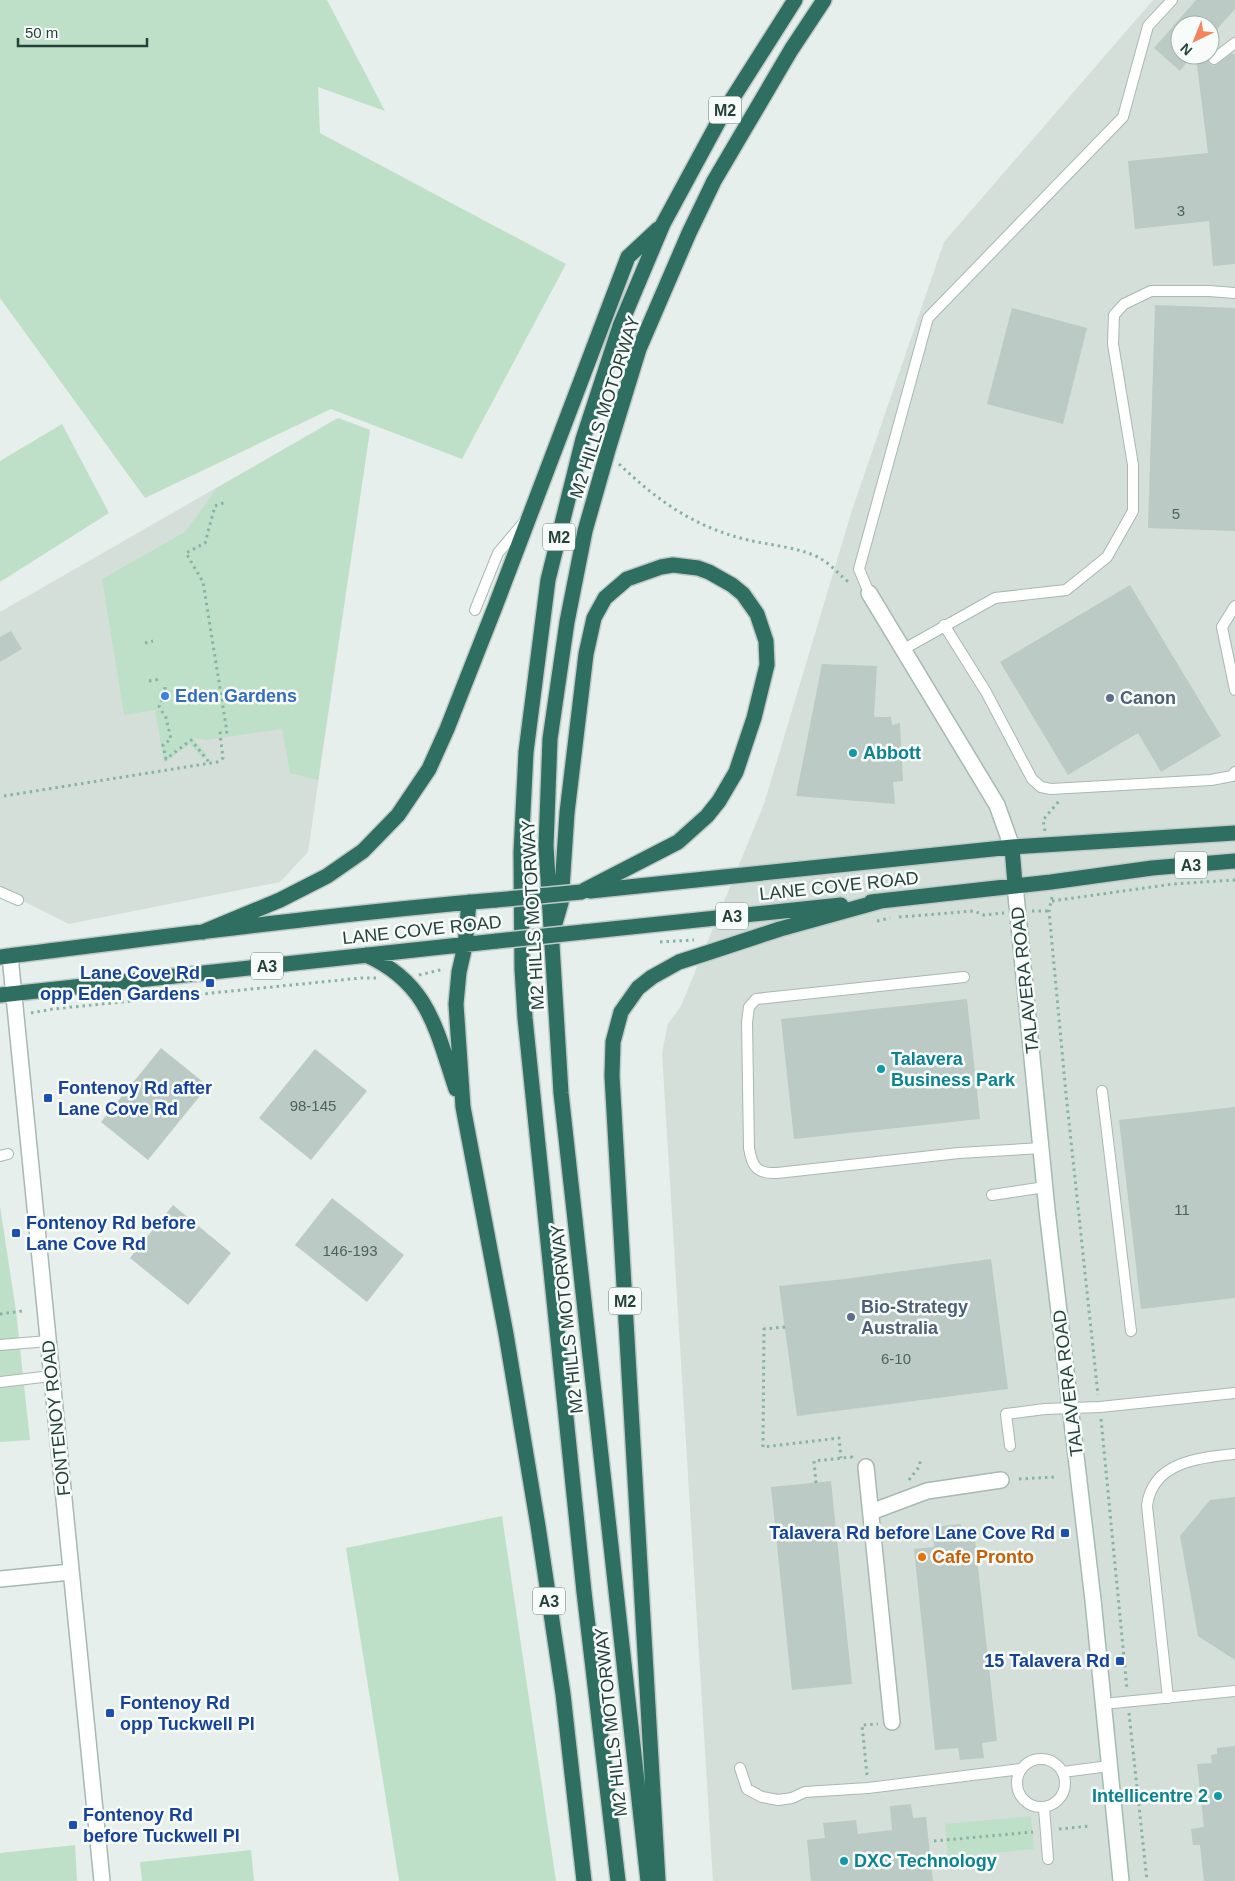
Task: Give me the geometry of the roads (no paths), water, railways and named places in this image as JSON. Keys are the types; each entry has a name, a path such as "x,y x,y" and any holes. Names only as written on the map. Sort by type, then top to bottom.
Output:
{"highway":[{"name":"M2 HILLS MOTORWAY","path":"618,1881 584,1592 525,1018 522,962 521,842 526,752 548,580 582,439 620,326 663,224 722,115 795,0"},
{"name":"M2 HILLS MOTORWAY","path":"648,1881 561,1093 546,846 550,739 567,622 585,531 608,450 640,350 689,233 714,181 791,50 824,0"},
{"name":"M2","path":"203,932 280,900 327,876 363,851 398,815 429,769 532,512 628,257 663,224"},
{"name":"M2","path":"551,938 561,903 567,813 586,654 594,618 605,598 627,579 661,567 674,565 698,568 709,572 732,585 743,594 757,614 766,641 767,665 754,718 736,772 719,801 707,816 678,842 581,892"},
{"name":"LANE COVE ROAD","path":"5,956 366,912 581,892 1012,847 1235,833"},
{"path":"1012,847 1015,885"},
{"name":"LANE COVE ROAD","path":"7,994 881,901 1051,882 1152,868 1235,861"},
{"name":"M2","path":"658,1881 612,1076 614,1033 621,1012 631,997 645,982 668,967 780,929 881,901"},
{"name":"A3","path":"469,902 457,986 456,1020 463,1107 506,1334 538,1526 563,1694 584,1881"},
{"name":"A3","path":"366,955 380,961 404,979 420,996 431,1016 463,1107"}],"street":[{"path":"869,593 997,805 1012,847"},
{"name":"TALAVERA ROAD","path":"1015,885 1045,1187 1071,1408 1121,1881"},
{"name":"FONTENOY ROAD","path":"5,956 7,994 16,1015 102,1881"},
{"path":"860,1467 871,1512 892,1722"},
{"path":"871,1512 927,1491 1001,1480"},
{"path":"0,1579 71,1572"}],"lane":[{"path":"869,593 859,569 928,318 1123,117 1148,26 1172,0"},
{"path":"1220,54 1235,43"},
{"path":"904,649 995,598 1066,590 1107,556 1133,511 1133,465 1113,344 1114,315 1124,304 1151,291 1235,293"},
{"path":"475,610 498,552 532,512"},
{"path":"1235,606 1222,627 1235,690"},
{"path":"944,625 986,692 1032,779 1041,787 1051,789 1210,780 1232,776 1235,772"},
{"path":"0,892 18,900"},
{"path":"964,977 756,999 749,1007 748,1022 749,1148 751,1161 758,1170 767,1174 776,1174 959,1153 1042,1148"},
{"path":"1102,1091 1131,1331"},
{"path":"992,1195 1045,1187"},
{"path":"0,1345 48,1341"},
{"path":"0,1382 51,1376"},
{"path":"1010,1446 1006,1414 1045,1409 1104,1407 1235,1393"},
{"path":"1168,1698 1147,1506 1148,1494 1161,1476 1188,1461 1207,1456 1235,1454"},
{"path":"1103,1704 1235,1691"},
{"path":"1041,1758 1054,1762 1063,1772 1066,1781 1065,1790 1053,1805 1044,1808 1029,1805 1021,1799 1018,1791 1017,1780 1021,1769 1030,1761 1041,1758"},
{"path":"1063,1772 1109,1766"},
{"path":"740,1768 747,1789 762,1797 778,1800 792,1798 805,1792 868,1788 1021,1769"},
{"path":"1044,1808 1048,1859"}],"place":[{"name":"Eden Gardens","path":"165,696"},
{"name":"Canon","path":"1110,698"},
{"name":"Abbott","path":"853,753"},
{"name":"Lane Cove Rd opp Eden Gardens","path":"210,983"},
{"name":"Talavera Business Park","path":"881,1069"},
{"name":"Fontenoy Rd after Lane Cove Rd","path":"48,1098"},
{"name":"Fontenoy Rd before Lane Cove Rd","path":"16,1233"},
{"name":"Bio-Strategy Australia","path":"851,1317"},
{"name":"Talavera Rd before Lane Cove Rd","path":"1065,1533"},
{"name":"Cafe Pronto","path":"922,1557"},
{"name":"15 Talavera Rd","path":"1120,1661"},
{"name":"Fontenoy Rd opp Tuckwell Pl","path":"110,1713"},
{"name":"Intellicentre 2","path":"1218,1796"},
{"name":"Fontenoy Rd before Tuckwell Pl","path":"73,1825"},
{"name":"DXC Technology","path":"844,1861"}]}
